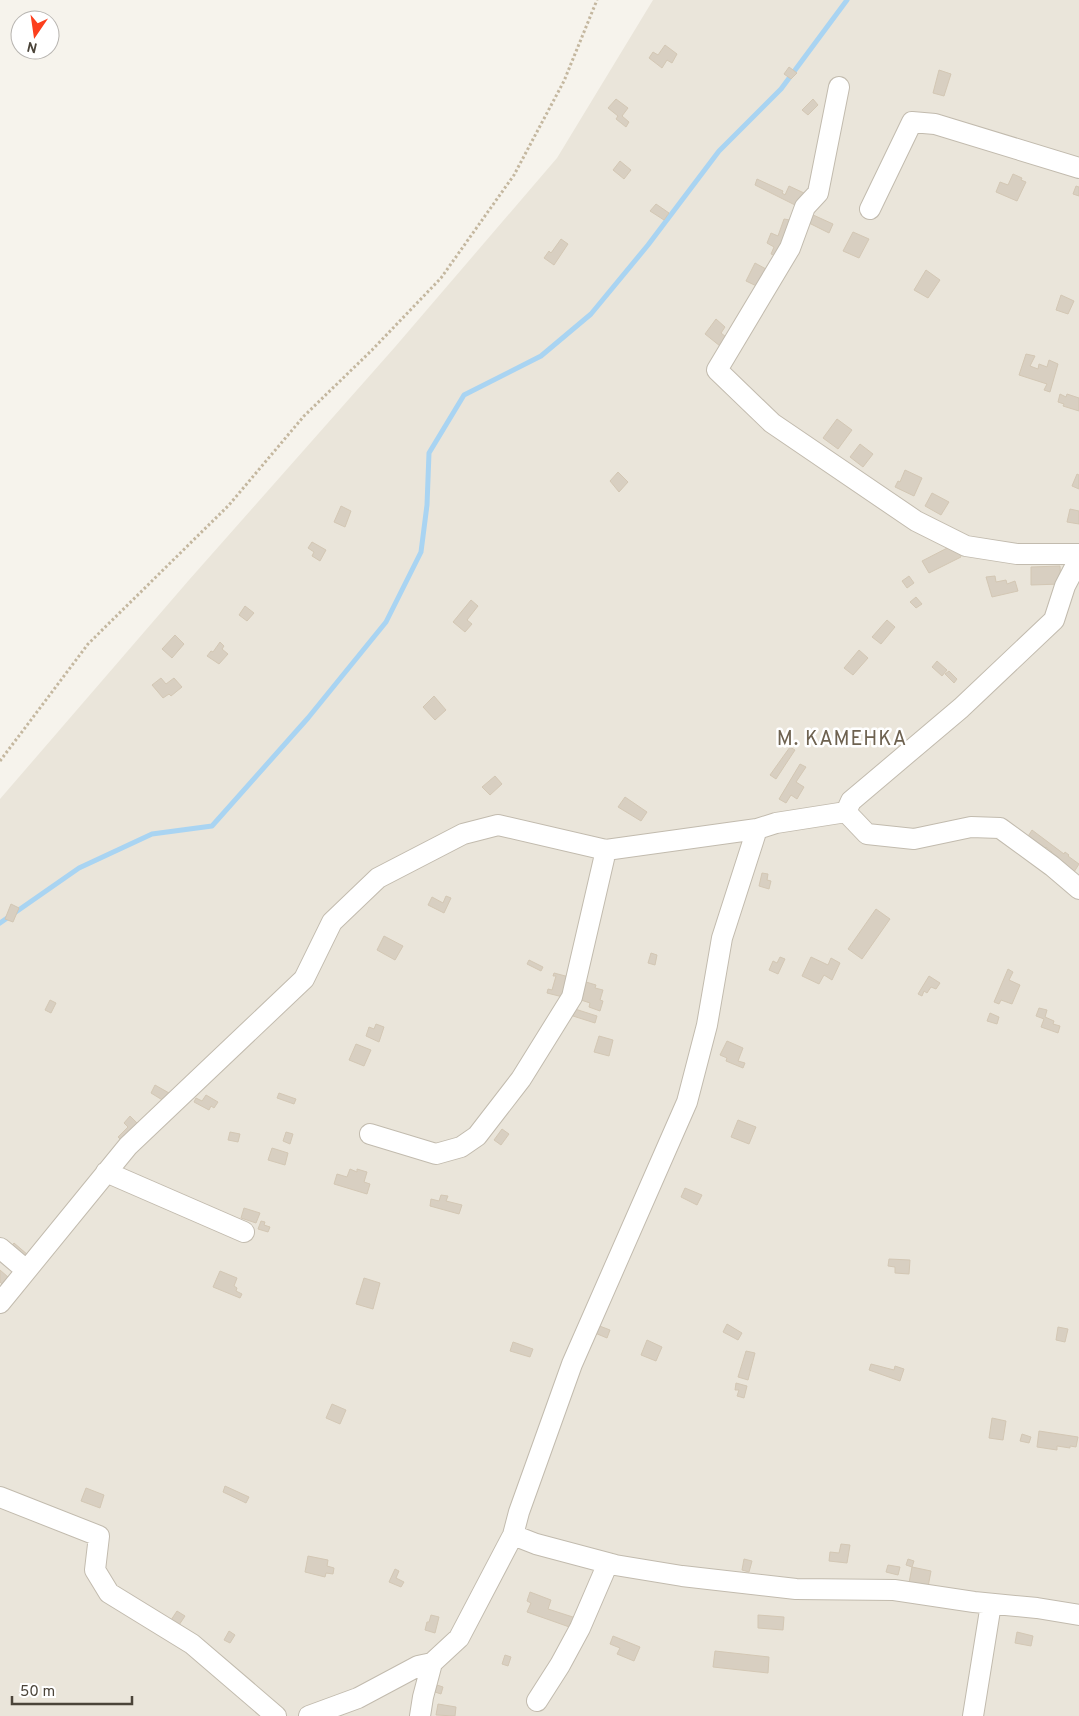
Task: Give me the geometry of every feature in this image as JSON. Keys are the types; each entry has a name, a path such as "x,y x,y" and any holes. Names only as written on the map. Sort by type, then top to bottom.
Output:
{"street":[{"path":"838,87 818,193 805,207 790,248 717,370 772,423 924,525 966,546 1017,554 1079,554"},
{"path":"870,208 912,122 935,124 1079,168"},
{"path":"846,812 852,801 961,708 1054,620 1065,586 1079,559"},
{"path":"0,1303 128,1146 304,979 332,922 378,878 463,834 498,825 606,850 757,829 776,823 846,812"},
{"path":"846,812 867,834 914,839 971,828 1000,828 1052,866 1079,889"},
{"path":"309,1716 358,1698 418,1666 432,1663 459,1638 513,1535 519,1512 572,1364 687,1102 707,1025 722,938 757,829"},
{"path":"370,1134 436,1154 461,1147 477,1136 521,1079 572,997 606,850"},
{"path":"106,1172 244,1232"},
{"path":"0,1248 26,1270"},
{"path":"0,1497 99,1536 95,1570 109,1594 192,1644 276,1716"},
{"path":"513,1535 536,1544 608,1563 682,1576 796,1589 894,1590 1079,1615"},
{"path":"537,1702 580,1628 608,1563"},
{"path":"972,1716 990,1604"},
{"path":"420,1716 432,1663"}],"path":[{"path":"0,761 88,644 229,505 304,416 372,350 441,278 514,175 564,81 597,0"}],"shaded area":[{"path":"653,0 1079,0 1079,1716 0,1716 0,799 189,580 395,347 557,158"}],"building":[{"path":"665,45 677,54 672,63 667,60 662,68 649,58 653,52 658,55"},
{"path":"789,67 797,73 791,79 784,74"},
{"path":"939,70 951,74 944,96 933,93"},
{"path":"616,99 628,108 622,116 629,122 626,127 616,119 618,116 608,108"},
{"path":"813,99 818,105 808,115 802,110"},
{"path":"620,161 631,170 624,179 613,170"},
{"path":"1013,174 1026,182 1017,201 996,192 1000,182 1008,185"},
{"path":"757,179 783,191 782,193 785,195 789,186 804,193 799,207 755,185"},
{"path":"1076,186 1079,187 1079,196 1073,194"},
{"path":"656,204 669,213 664,220 650,211"},
{"path":"811,214 833,224 829,233 807,222"},
{"path":"784,219 796,221 781,258 771,254 774,247 767,243 771,233 778,236"},
{"path":"853,232 869,239 859,258 843,251"},
{"path":"561,239 568,244 554,265 544,258 549,251 551,253"},
{"path":"755,263 766,269 763,289 746,281"},
{"path":"926,270 940,280 928,298 914,290"},
{"path":"1061,295 1074,301 1068,314 1056,310"},
{"path":"716,319 725,327 721,333 726,337 720,346 705,334"},
{"path":"1026,354 1035,356 1030,366 1038,369 1039,364 1047,367 1049,360 1058,364 1050,392 1044,390 1047,384 1019,375"},
{"path":"1060,394 1066,397 1067,394 1079,398 1079,411 1063,406 1064,404 1058,402"},
{"path":"837,419 852,430 838,449 823,438"},
{"path":"860,444 873,454 863,467 850,457"},
{"path":"905,470 922,478 914,496 895,487 898,481 900,482"},
{"path":"618,472 628,482 619,492 610,481"},
{"path":"1077,474 1079,475 1079,489 1072,486"},
{"path":"932,493 949,502 941,515 925,506"},
{"path":"341,506 351,511 345,527 334,522"},
{"path":"1070,509 1079,511 1079,524 1067,522"},
{"path":"312,542 326,550 320,561 312,556 314,552 308,548"},
{"path":"955,544 961,557 929,573 922,561"},
{"path":"1060,566 1061,584 1031,585 1031,567"},
{"path":"909,576 914,583 907,588 902,581"},
{"path":"995,576 996,582 1006,580 1007,584 1015,581 1018,591 992,597 986,577"},
{"path":"916,597 922,604 916,608 910,602"},
{"path":"471,600 478,606 467,620 472,624 465,632 453,622"},
{"path":"245,606 254,613 247,621 239,615"},
{"path":"887,620 895,627 881,644 872,637"},
{"path":"175,635 184,644 172,658 162,649"},
{"path":"220,642 224,646 222,649 228,654 219,664 207,656 211,651 213,652"},
{"path":"859,650 868,658 853,675 844,668"},
{"path":"937,661 947,670 942,676 932,667"},
{"path":"949,671 957,679 954,683 945,674"},
{"path":"161,678 166,684 174,678 182,687 171,696 169,694 163,698 152,685"},
{"path":"434,696 446,710 435,720 423,707"},
{"path":"790,747 795,750 776,779 770,775"},
{"path":"800,764 806,767 796,782 804,787 797,799 791,795 786,803 779,799"},
{"path":"495,776 502,784 490,795 482,787"},
{"path":"625,797 647,812 641,821 618,807"},
{"path":"1032,830 1064,854 1065,852 1079,864 1074,872 1050,854 1052,852 1046,847 1044,850 1027,838"},
{"path":"762,873 768,874 767,880 771,881 769,889 759,886"},
{"path":"446,896 451,898 444,913 428,905 432,897 443,903"},
{"path":"11,904 19,908 13,922 5,919"},
{"path":"876,909 890,919 862,959 848,949"},
{"path":"384,936 403,946 395,960 377,950"},
{"path":"651,953 657,955 655,965 648,963"},
{"path":"780,957 785,959 778,974 769,970 773,961 777,963"},
{"path":"811,957 828,965 831,958 840,963 832,980 824,975 819,984 802,976"},
{"path":"529,960 543,967 541,971 527,964"},
{"path":"1008,969 1013,972 1009,980 1020,985 1012,1004 1001,1000 999,1004 994,1002"},
{"path":"554,973 573,978 567,998 547,993 548,989 552,990 556,976 553,976"},
{"path":"929,976 940,983 936,989 931,987 927,993 924,991 922,996 918,994"},
{"path":"586,982 596,985 595,988 603,990 600,1000 603,1001 600,1011 589,1007 590,1003 578,999 582,995"},
{"path":"50,1000 56,1003 51,1013 45,1010"},
{"path":"1039,1008 1047,1010 1045,1017 1054,1021 1053,1024 1060,1026 1058,1033 1041,1027 1044,1019 1036,1016"},
{"path":"575,1009 597,1016 595,1023 573,1016"},
{"path":"990,1013 999,1017 997,1024 987,1021"},
{"path":"376,1024 384,1027 379,1042 366,1036 369,1027 374,1029"},
{"path":"599,1036 613,1040 609,1056 594,1052"},
{"path":"727,1041 743,1048 738,1061 745,1063 743,1068 726,1061 727,1058 720,1055"},
{"path":"356,1044 371,1050 364,1066 349,1060"},
{"path":"155,1085 169,1093 164,1101 151,1093"},
{"path":"279,1093 296,1099 294,1104 277,1098"},
{"path":"206,1095 218,1102 214,1108 211,1106 209,1110 194,1102 196,1098 202,1101"},
{"path":"130,1116 144,1130 131,1150 118,1137 128,1127 124,1123"},
{"path":"738,1120 756,1127 749,1144 731,1137"},
{"path":"502,1129 509,1134 501,1145 494,1140"},
{"path":"230,1132 240,1134 238,1142 228,1140"},
{"path":"286,1132 293,1134 290,1144 283,1141"},
{"path":"272,1148 288,1153 285,1165 268,1160"},
{"path":"350,1169 357,1172 357,1169 367,1172 364,1182 370,1184 367,1194 334,1184 337,1174 347,1177"},
{"path":"685,1188 702,1195 697,1205 681,1197"},
{"path":"441,1195 448,1196 446,1201 462,1205 459,1214 430,1206 431,1199 439,1201"},
{"path":"244,1208 260,1213 256,1223 241,1218"},
{"path":"261,1221 265,1222 264,1225 270,1227 268,1232 258,1229"},
{"path":"14,1243 28,1255 19,1266 7,1251"},
{"path":"889,1259 910,1260 909,1274 895,1273 895,1267 888,1266"},
{"path":"0,1270 8,1277 2,1284 0,1282"},
{"path":"220,1271 237,1278 234,1286 237,1288 236,1291 242,1294 240,1298 213,1287"},
{"path":"364,1278 380,1283 373,1309 356,1304"},
{"path":"727,1324 742,1333 738,1340 723,1332"},
{"path":"597,1325 610,1330 607,1338 595,1333"},
{"path":"1058,1327 1068,1329 1065,1342 1056,1340"},
{"path":"647,1340 662,1347 656,1361 641,1355"},
{"path":"513,1342 533,1349 530,1357 510,1351"},
{"path":"746,1351 755,1353 748,1380 738,1377"},
{"path":"871,1364 894,1370 895,1366 904,1369 900,1381 869,1370"},
{"path":"736,1383 747,1386 744,1398 737,1396 739,1390 735,1390"},
{"path":"332,1404 346,1410 340,1424 326,1418"},
{"path":"992,1418 1006,1421 1003,1440 989,1438"},
{"path":"1039,1431 1078,1437 1076,1447 1057,1446 1057,1450 1037,1447"},
{"path":"1022,1434 1031,1437 1029,1443 1020,1441"},
{"path":"225,1486 249,1497 246,1503 223,1492"},
{"path":"86,1488 104,1495 100,1508 81,1501"},
{"path":"841,1544 850,1545 847,1563 829,1561 830,1552 839,1553"},
{"path":"308,1556 328,1560 327,1566 334,1568 333,1574 326,1573 325,1577 305,1572"},
{"path":"744,1559 752,1561 749,1572 742,1570"},
{"path":"908,1559 914,1561 912,1567 906,1565"},
{"path":"888,1565 900,1567 898,1575 886,1572"},
{"path":"912,1567 931,1571 928,1587 909,1583"},
{"path":"395,1569 399,1571 396,1578 404,1582 401,1587 389,1582"},
{"path":"530,1592 551,1600 548,1609 579,1619 575,1629 527,1612 531,1603 527,1601"},
{"path":"177,1611 185,1616 179,1625 171,1620"},
{"path":"431,1615 439,1617 435,1633 425,1630"},
{"path":"758,1615 784,1617 783,1630 758,1628"},
{"path":"229,1631 235,1635 230,1643 224,1640"},
{"path":"1017,1632 1033,1636 1031,1646 1015,1643"},
{"path":"613,1636 640,1647 634,1661 617,1654 620,1648 610,1644"},
{"path":"715,1651 769,1657 768,1673 713,1667"},
{"path":"505,1655 511,1657 508,1666 502,1664"},
{"path":"437,1685 443,1687 441,1694 435,1692"},
{"path":"438,1704 456,1707 455,1716 436,1715"}],"waterway":[{"path":"0,923 79,868 152,834 212,826 308,718 386,622 421,552 427,505 429,453 464,395 541,356 591,314 648,245 719,151 781,89 847,0"}],"district":[{"name":"М. КАМЕНКА","path":"842,738"}]}
